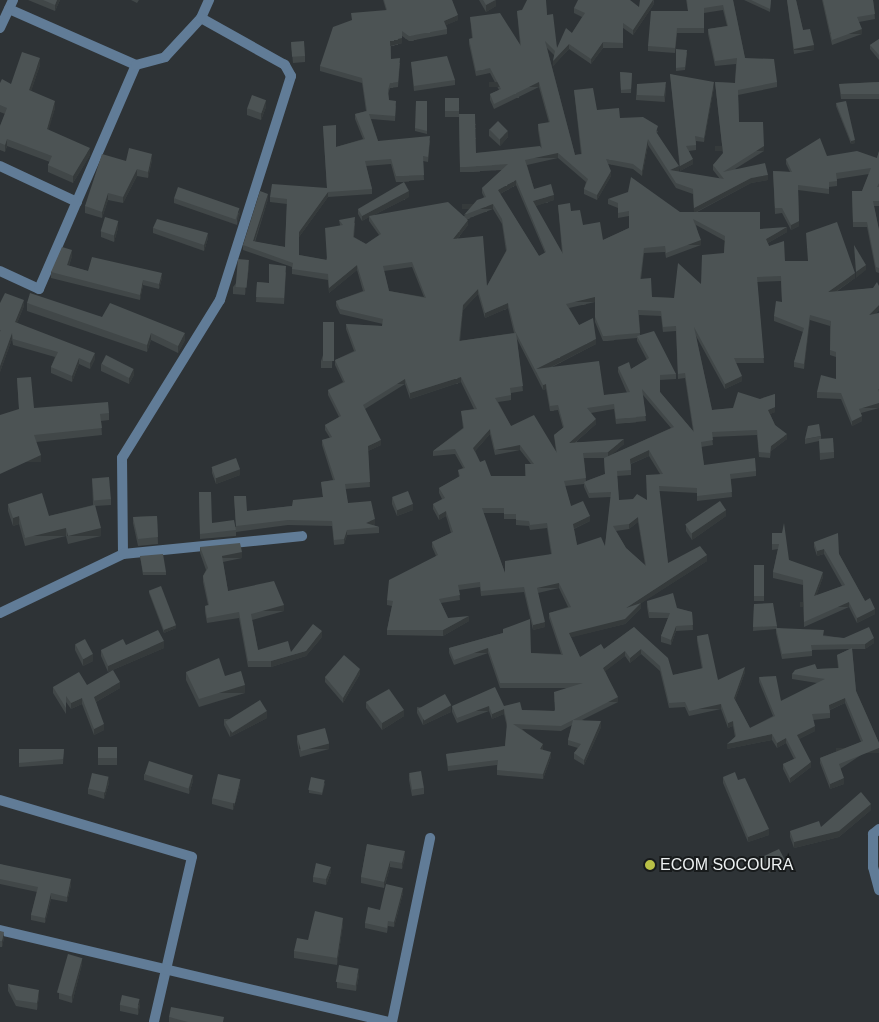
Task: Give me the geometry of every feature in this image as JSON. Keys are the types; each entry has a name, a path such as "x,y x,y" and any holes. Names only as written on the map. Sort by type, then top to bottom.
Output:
{"street":[{"path":"0,28 11,4 136,65 165,57 201,18 208,0"},
{"path":"124,554 122,458 220,300 291,76 285,65 201,18"},
{"path":"0,271 39,289 136,65"},
{"path":"0,166 77,202"},
{"path":"0,613 124,554 302,536"},
{"path":"0,800 192,857 154,1022"},
{"path":"879,829 873,834 872,867 879,890"},
{"path":"0,930 390,1022 430,838"}],"building":[{"path":"43,0 57,0 55,5"},
{"path":"384,0 452,0 458,15 444,21 447,29 409,36 402,31 402,38 390,41 391,59 400,58 398,82 390,83 388,90 389,100 396,101 395,116 369,114 378,141 430,136 428,157 423,156 424,175 396,176 391,159 365,161 372,189 328,192 299,232 299,255 327,260 325,228 343,225 339,220 355,217 353,237 366,244 381,234 369,216 448,202 468,220 453,239 483,236 487,286 507,250 502,219 493,204 464,215 477,200 486,197 482,188 508,164 460,167 459,114 475,114 476,153 540,146 542,149 538,124 550,122 539,82 494,104 490,94 501,89 490,68 476,71 469,39 473,38 470,17 500,13 521,46 517,11 522,10 527,0 546,0 547,15 553,14 557,48 566,28 572,33 585,13 574,8 578,0 630,0 639,7 640,0 653,0 633,30 623,23 623,43 603,42 591,59 569,44 553,61 555,51 545,41 575,155 582,154 574,90 593,88 597,110 619,108 620,118 643,117 658,126 656,132 679,166 670,170 724,179 713,165 723,153 715,82 735,83 737,58 715,61 708,29 728,26 723,5 704,8 704,28 677,28 675,48 648,46 651,11 688,11 687,0 733,0 745,58 774,59 777,82 738,90 739,122 763,122 764,146 723,172 765,163 768,175 751,178 694,208 693,189 676,183 648,139 642,171 633,164 606,159 611,171 597,195 584,189 588,179 558,153 525,160 534,189 551,184 554,195 533,201 563,254 558,205 570,203 571,211 580,210 583,225 600,222 603,240 629,228 629,211 618,213 618,203 608,199 628,192 631,177 680,212 760,212 760,229 787,227 766,239 769,246 784,241 785,261 808,261 806,233 837,222 855,273 828,292 873,288 877,282 879,286 879,305 869,315 879,313 879,403 859,409 862,416 852,421 841,393 817,392 821,375 836,379 836,352 830,350 831,321 810,315 804,364 794,362 804,328 774,316 776,301 782,302 781,276 757,277 764,358 734,358 742,376 725,384 694,327 712,410 733,408 738,392 760,399 775,394 775,407 768,410 775,425 787,434 771,446 770,453 759,452 757,430 712,432 713,440 701,442 704,465 755,458 756,471 730,474 732,492 697,496 697,488 659,486 668,563 700,546 707,555 626,608 641,603 625,619 569,633 580,657 601,644 604,649 634,627 668,658 673,675 703,668 697,636 708,634 718,680 745,667 734,698 750,728 775,716 759,677 776,676 781,701 825,679 792,674 795,670 815,664 817,669 839,668 837,655 852,648 856,691 879,743 879,748 839,764 844,778 830,784 820,758 863,741 845,698 829,705 830,713 812,714 815,726 797,735 811,762 790,778 783,764 796,758 786,738 777,743 772,734 727,744 736,736 733,721 728,723 721,704 689,711 685,702 669,703 660,666 641,649 630,658 625,651 603,668 618,697 561,726 513,724 543,744 540,749 551,752 543,774 497,770 498,760 448,766 446,754 505,746 507,723 504,709 492,714 489,706 457,718 452,706 495,687 504,706 520,702 522,710 555,711 554,692 583,683 500,683 488,648 454,660 449,648 503,633 503,629 530,619 531,653 563,655 549,613 571,607 559,583 537,588 545,622 533,625 524,587 481,591 480,582 458,585 460,595 439,599 448,618 469,616 443,630 387,630 393,601 387,600 389,580 438,555 432,542 453,532 446,511 439,515 433,504 445,498 439,488 460,476 458,470 465,468 455,449 433,451 464,428 461,411 477,409 461,377 410,393 405,379 363,405 381,440 368,446 370,482 345,484 348,503 371,501 375,519 366,523 379,527 347,530 344,539 334,540 332,521 288,520 236,526 234,496 246,496 247,511 292,506 293,500 323,497 321,482 335,480 322,440 332,437 325,425 341,416 328,390 345,382 335,360 356,351 346,324 382,326 383,319 340,309 336,301 365,291 357,265 329,288 328,274 292,269 293,263 243,245 260,191 268,194 253,241 285,247 287,199 270,197 272,184 327,188 323,126 336,125 336,147 365,139 355,114 367,111 362,78 320,66 333,27 352,20 351,13 387,10","holes":["516,180 546,252 539,256 498,190","693,219 725,236 724,253 702,255 701,284 678,263 674,298 652,297 651,278 640,279 644,248 665,246 666,253 701,240","412,262 426,298 389,291 383,266","478,289 485,313 508,303 515,331 543,385 546,384 550,406 558,405 564,427 554,435 557,453 534,415 511,426 495,398 511,395 510,388 523,386 516,333 459,341 463,305","595,297 595,317 603,336 640,333 638,310 661,311 663,327 676,326 678,374 685,373 694,432 660,392 660,375 676,374 654,331 637,336 649,358 631,369 629,362 618,367 630,392 604,395 599,361 536,369 596,339 593,318 579,325 566,304","642,389 674,427 604,458 605,474 584,482 589,493 611,492 605,546 601,537 577,545 573,524 590,516 583,501 571,506 564,481 586,478 583,453 608,452 624,439 569,443 596,419 587,408 614,404 616,419 646,416","490,429 495,450 520,445 534,464 525,464 526,476 491,476 485,460 480,462 473,448","649,450 663,474 646,475 647,500 637,494 633,499 619,500 617,471 631,470 630,459","482,508 504,508 504,514 516,514 516,520 529,521 530,525 547,523 552,554 505,561 505,573","638,517 646,566 626,548 613,526 629,524"]},
{"path":"483,0 495,0 486,5"},
{"path":"751,0 771,0 770,9"},
{"path":"787,0 796,0 803,30 810,29 814,45 794,49"},
{"path":"823,0 873,0 875,14 857,17 862,29 832,40"},
{"path":"879,39 879,55 870,45"},
{"path":"304,41 305,56 292,57 291,42"},
{"path":"676,49 687,50 685,67 676,68"},
{"path":"22,52 40,58 29,90 55,101 47,129 90,148 73,176 48,165 52,156 7,139 5,145 0,143 0,126 7,108 0,105 0,83 2,79 11,84"},
{"path":"447,56 455,80 414,86 411,62"},
{"path":"620,72 632,73 631,89 621,90"},
{"path":"670,74 714,82 704,138 695,136 696,145 686,146 693,159 680,166"},
{"path":"666,82 664,96 637,95 637,84"},
{"path":"879,82 879,94 841,94 839,84"},
{"path":"252,95 266,100 261,113 247,108"},
{"path":"445,98 459,98 459,111 445,111"},
{"path":"416,101 427,101 427,131 415,128"},
{"path":"846,101 855,140 851,141 836,103"},
{"path":"498,121 508,131 499,139 490,129"},
{"path":"820,138 827,156 857,151 877,158 879,151 879,183 877,187 879,187 879,201 873,201 879,230 879,268 876,267 867,222 853,222 852,191 862,191 871,168 836,173 837,181 829,182 829,189 798,185 799,221 791,225 782,208 775,208 773,171 792,172 786,159"},
{"path":"129,148 152,154 148,172 137,169 123,197 108,193 102,212 85,206 102,154 126,161"},
{"path":"404,182 409,191 362,216 358,209"},
{"path":"178,187 239,208 236,220 174,198"},
{"path":"105,217 118,221 114,235 101,231"},
{"path":"157,219 208,233 204,245 153,228"},
{"path":"854,245 866,265 856,272"},
{"path":"62,247 72,250 67,265 88,271 92,257 162,273 159,284 143,280 140,295 51,272"},
{"path":"238,259 249,260 247,288 236,287"},
{"path":"269,264 286,266 284,298 256,297 257,282 269,283"},
{"path":"5,293 24,300 15,322 95,353 90,363 79,358 72,376 51,367 58,352 13,339 12,333 0,366 0,303"},
{"path":"30,293 102,317 110,303 185,333 178,346 151,333 147,345 27,303"},
{"path":"323,322 334,322 334,361 323,361"},
{"path":"106,355 134,369 129,378 101,364"},
{"path":"31,377 34,408 108,402 109,413 100,414 102,428 34,435 41,455 0,474 0,415 19,409 17,378"},
{"path":"819,424 821,436 805,439 808,426"},
{"path":"833,438 834,452 820,453 819,439"},
{"path":"236,458 240,469 216,478 212,467"},
{"path":"109,477 111,499 94,500 92,478"},
{"path":"408,491 413,504 397,510 392,497"},
{"path":"199,492 211,492 212,523 234,520 236,530 200,534"},
{"path":"42,493 49,516 95,505 101,528 68,536 66,528 25,538 19,516 13,518 8,504"},
{"path":"720,501 726,510 691,534 685,524"},
{"path":"157,516 158,537 138,539 133,517"},
{"path":"784,523 789,560 823,572 814,596 845,585 824,549 817,551 814,542 838,533 839,554 865,601 870,598 875,609 857,618 849,602 804,622 803,580 773,572 779,544 772,544 772,533 782,533"},
{"path":"240,543 242,552 222,556 228,591 274,581 284,605 251,614 258,650 288,641 291,652 313,624 322,631 306,651 271,661 248,661 239,612 207,618 205,606 209,605 203,576 208,568 200,547"},
{"path":"163,554 166,572 143,572 140,556"},
{"path":"754,565 764,565 764,596 754,596"},
{"path":"161,586 176,625 164,630 149,591"},
{"path":"673,593 677,608 692,612 693,625 676,626 671,640 661,636 670,613 649,612 647,601"},
{"path":"773,603 777,626 753,627 754,604"},
{"path":"869,627 874,638 865,644 811,645 812,651 782,654 776,628 824,630 823,636 844,638"},
{"path":"158,630 164,641 108,666 101,650 123,639 126,645"},
{"path":"85,639 93,654 83,659 75,644"},
{"path":"344,655 360,669 343,698 325,677"},
{"path":"219,658 225,676 241,671 245,685 199,699 186,672"},
{"path":"113,670 120,682 94,697 104,724 94,729 82,698 71,703 66,696 66,708 53,687 79,672 87,685"},
{"path":"389,689 404,710 382,723 366,702"},
{"path":"445,694 451,705 424,720 418,709"},
{"path":"260,700 267,711 232,733 225,722"},
{"path":"573,720 601,721 584,760 574,753 581,744 568,740"},
{"path":"325,728 329,743 301,751 297,736"},
{"path":"98,747 117,747 117,758 98,758"},
{"path":"19,749 64,749 63,759 19,763"},
{"path":"149,761 193,775 188,789 145,774"},
{"path":"421,771 424,788 412,790 409,773"},
{"path":"735,772 738,780 745,778 769,829 748,837 723,777"},
{"path":"92,773 109,777 105,792 88,789"},
{"path":"218,774 240,779 235,804 212,798"},
{"path":"311,777 325,780 322,793 308,790"},
{"path":"861,792 871,804 839,831 794,842 790,831 819,821 821,827"},
{"path":"367,844 405,851 402,863 390,861 384,882 361,877"},
{"path":"779,849 785,860 769,866 764,856"},
{"path":"316,863 331,867 326,879 313,877"},
{"path":"0,864 71,879 67,897 51,893 45,918 31,915 38,887 0,879"},
{"path":"386,884 403,888 394,922 388,921 387,928 365,923 368,907 380,910"},
{"path":"315,911 343,918 337,958 294,951 297,938 308,940"},
{"path":"0,931 4,932 2,941 0,941"},
{"path":"68,954 82,958 71,997 57,992"},
{"path":"339,965 359,969 355,986 336,982"},
{"path":"8,984 39,990 37,1003 16,1000"},
{"path":"122,995 140,999 137,1009 120,1005"},
{"path":"171,1007 224,1017 223,1022 188,1022 169,1017"}],"place":[{"name":"ECOM SOCOURA","path":"650,865"}]}
